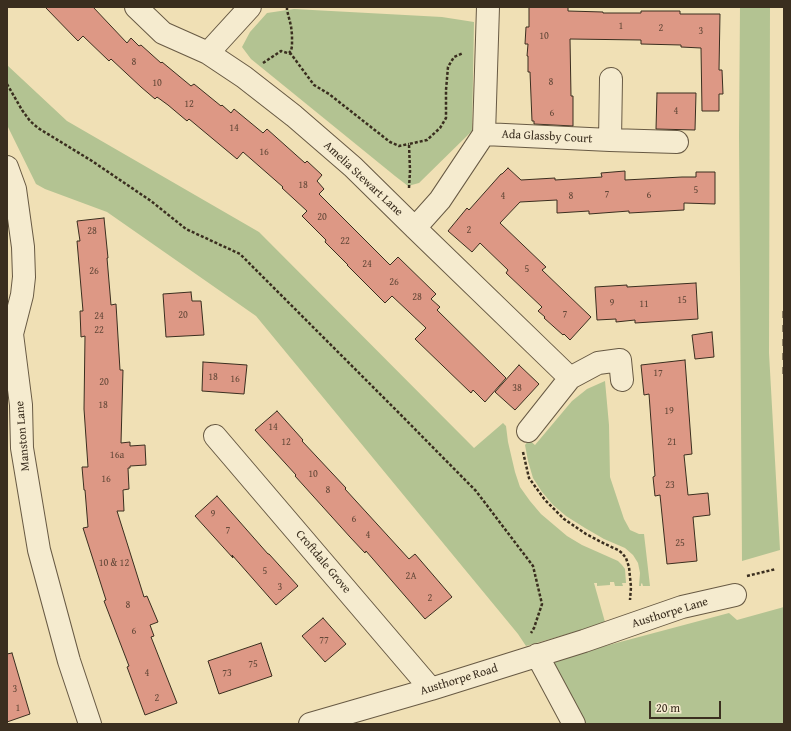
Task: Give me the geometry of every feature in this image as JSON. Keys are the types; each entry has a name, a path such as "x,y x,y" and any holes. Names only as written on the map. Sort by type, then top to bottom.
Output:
{"street":[{"name":"Amelia Stewart Lane","path":"136,7 163,33 208,53 244,77 294,116 353,167 570,378"},
{"path":"208,53 250,7"},
{"path":"415,228 440,200 484,134 488,7"},
{"name":"Ada Glassby Court","path":"610,140 611,79"},
{"name":"Ada Glassby Court","path":"484,134 677,142"},
{"name":"Manston Lane","path":"7,167 15,189 23,247 24,277 22,295 9,334 21,405 22,448 39,550 69,661 90,724"},
{"path":"528,431 570,378 598,363 620,360 622,380"},
{"name":"Croftdale Grove","path":"215,436 431,689"},
{"name":"Austhorpe Lane","path":"606,634 740,586"},
{"name":"Austhorpe Road","path":"310,724 431,689 606,634"},
{"path":"546,653 574,724"}],"path":[{"path":"288,7 287,10 292,35 292,46 289,53"},
{"path":"244,77 277,53 281,51 289,53 314,85 329,94 390,142 399,146 427,140 440,128 446,118 448,67 454,57 466,51 487,50"},
{"path":"7,84 22,110 30,121 38,128 151,200 186,229 240,254 476,491 533,566 542,604 534,628 530,634"},
{"path":"409,144 409,193"},
{"path":"528,431 522,438 523,455 529,478 545,500 564,519 586,534 618,550 626,558 629,567 631,587 631,625"},
{"path":"740,586 776,569"}],"green space":[{"path":"740,7 770,7 769,353 780,550 742,561 739,136"},
{"path":"294,9 442,17 474,22 472,131 419,183 408,186 251,59 242,47 250,32 267,13"},
{"path":"7,65 67,121 259,232 474,448 503,423 506,426 508,442 520,487 530,501 541,514 567,536 582,545 618,561 625,569 626,583 622,583 623,586 615,586 614,582 610,582 610,585 597,586 597,583 594,583 605,622 526,646 518,634 256,316 107,212 45,189 36,184 7,125"},
{"path":"605,381 609,425 610,477 624,519 630,530 639,534 644,534 650,586 643,586 642,583 641,586 639,586 640,573 638,563 633,555 625,548 604,539 585,528 566,516 553,505 533,478 528,461 525,445 529,440 535,445 572,401 587,389"},
{"path":"784,607 784,724 581,724 545,662 729,613 737,620"}],"building":[{"path":"45,7 93,7 127,43 131,38 139,46 141,45 161,63 162,62 191,86 194,84 231,113 234,109 263,133 267,129 305,163 307,161 322,175 317,181 324,189 319,194 390,265 398,257 436,294 431,299 440,307 437,310 506,378 485,402 473,390 471,393 415,339 426,328 392,296 385,303 325,242 326,240 302,216 307,211 282,188 283,187 243,152 237,159 189,119 187,121 157,97 155,99 111,59 109,61 83,36 78,41"},
{"path":"529,7 568,7 568,11 603,13 680,11 680,14 720,14 719,70 722,70 723,94 719,94 719,111 702,111 701,48 681,47 681,45 641,44 641,40 570,39 573,126 534,124 534,121 532,121 530,72 528,72 528,44 525,44 526,27 529,27"},
{"path":"657,93 696,93 695,130 656,129"},
{"path":"508,168 521,180 555,178 555,180 602,177 601,173 625,171 625,180 696,177 696,172 715,172 715,204 684,203 684,210 629,213 629,211 589,214 589,211 557,213 557,200 520,202 500,223 546,267 542,270 591,317 570,340 544,318 545,317 538,311 542,307 506,273 508,270 480,243 472,252 448,231 467,208 469,210"},
{"path":"104,218 111,305 116,304 120,370 123,370 121,443 130,442 130,446 145,445 146,465 130,466 130,468 128,468 129,489 123,490 124,511 117,511 144,597 147,596 158,622 150,625 154,636 151,637 177,703 145,715 127,667 129,666 104,601 106,600 83,528 88,527 82,467 88,467 84,409 85,336 81,337 80,311 83,311 77,241 80,241 77,221"},
{"path":"696,283 698,319 635,323 635,320 616,322 616,319 597,320 595,287 627,285 627,287"},
{"path":"191,292 192,301 201,301 204,335 166,337 163,294"},
{"path":"712,332 714,357 695,359 692,335"},
{"path":"685,360 692,454 684,455 688,495 708,493 710,515 693,517 697,561 667,564 660,495 655,496 649,394 644,395 641,365"},
{"path":"203,362 247,365 244,394 202,391"},
{"path":"519,365 539,384 515,410 495,392"},
{"path":"277,411 303,440 302,441 409,559 415,554 452,597 425,619 366,551 365,553 350,537 255,430"},
{"path":"217,496 298,586 276,605 195,516"},
{"path":"323,618 346,644 325,662 302,636"},
{"path":"261,643 272,676 219,694 208,661"},
{"path":"12,653 30,714 7,722 7,654"}],"railway":[{"path":"784,311 784,375"}]}
